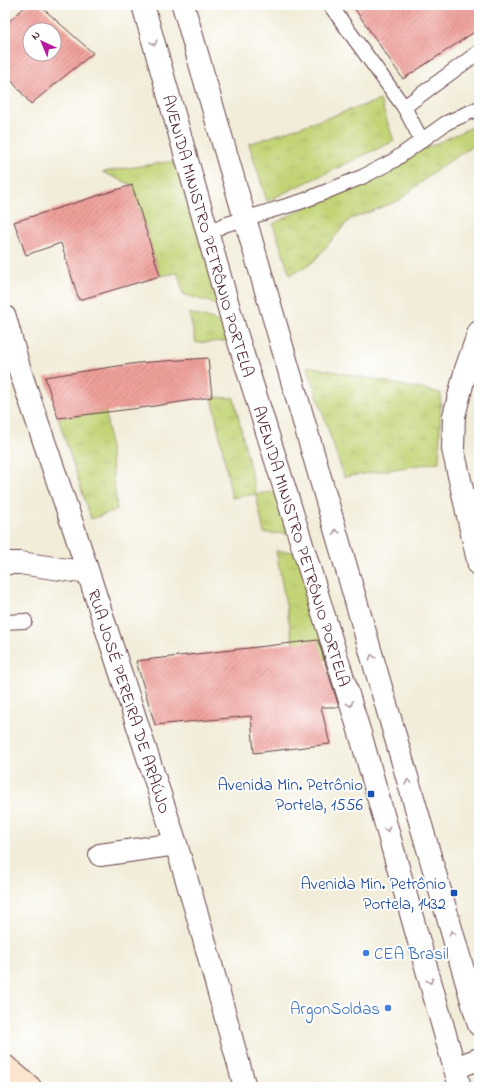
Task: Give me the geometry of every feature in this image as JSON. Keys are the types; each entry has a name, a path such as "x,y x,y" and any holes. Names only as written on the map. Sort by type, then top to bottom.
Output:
{"main road":[{"path":"5,1066 30,1087"}],"street":[{"name":"AVENIDA MINISTRO PETRÔNIO PORTELA","path":"143,5 234,326 362,740 457,1077"},
{"name":"AVENIDA MINISTRO PETRÔNIO PORTELA","path":"182,5 479,1024"},
{"name":"RUA JOSÉ PEREIRA DE ARAÚJO","path":"5,317 13,372 88,573 176,844 245,1087"},
{"path":"479,332 466,369 454,416 453,448 479,565"},
{"path":"460,484 479,495"},
{"path":"5,563 20,563 88,573"},
{"path":"100,855 176,844"},
{"path":"457,1077 479,1059"}],"lane":[{"path":"330,5 404,107 421,140"},
{"path":"404,107 479,52"},
{"path":"208,233 224,225 245,220 303,201 362,177 393,161 446,123 479,108"},
{"path":"5,622 25,621"}],"green space":[{"path":"380,100 394,141 267,201 249,144"},
{"path":"479,124 479,146 477,143 432,173 400,200 349,220 313,262 290,275 273,224 386,166"},
{"path":"187,159 229,308 183,294 178,273 160,276 132,185 102,172"},
{"path":"189,313 234,326 239,340 196,343"},
{"path":"307,366 441,393 439,462 344,477"},
{"path":"212,397 234,398 256,494 232,498"},
{"path":"106,412 117,510 91,519 58,418"},
{"path":"284,490 298,534 264,533 256,494"},
{"path":"276,551 304,552 336,657 297,665"}],"building":[{"path":"27,5 39,5 58,22 22,22 22,62 62,62 62,25 93,53 31,104 5,73 5,25"},
{"path":"352,5 479,5 479,29 403,79"},
{"path":"132,185 160,276 79,300 61,243 26,255 14,222"},
{"path":"208,358 212,397 148,407 58,418 45,377 138,363"},
{"path":"318,640 339,707 321,707 330,744 254,753 251,716 155,725 136,661"}],"place":[{"name":"Avenida Min. Petrônio Portela, 1556","path":"371,794"},
{"name":"Avenida Min. Petrônio Portela, 1432","path":"454,893"},
{"name":"CEA Brasil","path":"366,953"},
{"name":"ArgonSoldas","path":"388,1008"}]}
